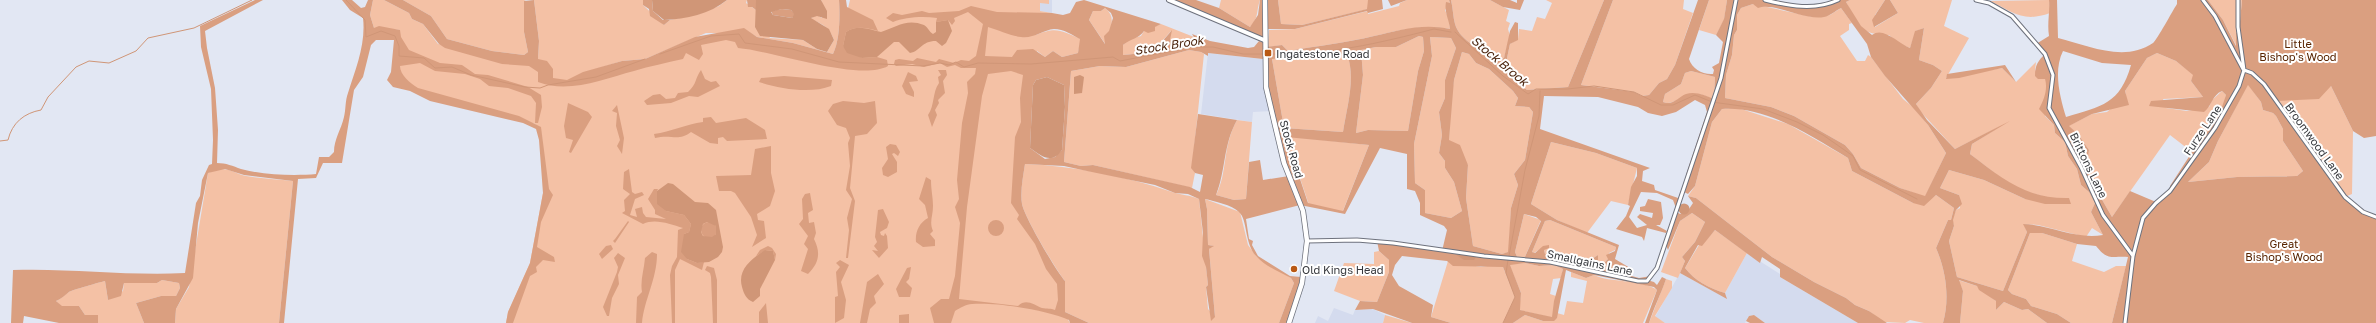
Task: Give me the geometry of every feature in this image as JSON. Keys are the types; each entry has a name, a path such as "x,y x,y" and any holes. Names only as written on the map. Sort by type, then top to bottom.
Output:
{"main road":[{"name":"Stock Road","path":"1265,0 1264,40 1268,93 1284,163 1303,211 1307,241 1302,283 1289,323"}],"street":[{"path":"1169,0 1264,40"},
{"name":"Smallgains Lane","path":"1307,241 1357,240 1393,242 1445,252 1550,262 1638,281 1647,280 1657,268 1713,104 1736,0"},
{"path":"1765,0 1809,7 1825,6 1838,0"},
{"name":"Brittons Lane","path":"1976,0 1989,3 2012,16 2045,54 2053,75 2049,108 2081,167 2103,215 2133,256"},
{"path":"2203,0 2215,16 2244,70"},
{"name":"Furze Lane","path":"2125,323 2133,256 2144,218 2156,202 2170,191 2215,128 2236,92 2244,70 2238,27 2238,0"},
{"name":"Broomwood Lane","path":"2244,70 2252,73 2264,84 2345,197 2353,205 2376,217"}],"shaded area":[{"path":"373,0 384,0 409,13 412,19 423,24 438,44 538,59 539,41 534,0 643,0 643,5 664,25 670,20 699,14 719,6 727,0 747,0 746,3 756,10 770,38 803,40 817,49 827,52 834,40 826,27 812,20 811,18 817,15 822,18 824,9 821,0 839,0 838,35 833,54 793,43 757,37 744,29 724,33 706,33 645,59 622,61 580,74 596,78 712,36 835,63 850,0 1049,0 1049,4 1040,3 1040,11 1052,13 1038,30 1036,35 1054,30 1064,32 1081,39 1078,53 1062,57 1053,51 1045,57 1037,51 1016,203 1059,284 1060,305 1070,323 506,323 508,312 530,263 543,193 542,135 535,124 394,82 400,30 374,28 370,15"},
{"path":"403,0 526,0 524,1 524,32 528,52 524,55 492,51 447,39 431,16"},
{"path":"652,0 727,0 713,9 697,15 664,20 653,11"},
{"path":"756,0 821,0 827,11 827,19 817,16 811,18 829,29 834,40 827,52 817,49 803,40 760,36 755,27","holes":["782,9 791,10 794,14 792,18 773,15 771,12"]},
{"path":"1049,0 1052,0 1052,13 1040,11 1040,3 1048,3"},
{"path":"1221,0 1260,0 1253,24 1250,27 1219,8"},
{"path":"1278,0 1368,0 1368,9 1302,25 1281,24"},
{"path":"1407,0 1449,0 1450,3 1445,10 1449,19 1450,29 1430,27 1412,28 1353,41 1288,51 1282,45 1268,47 1269,30 1295,29 1368,11 1368,14 1399,6 1400,3"},
{"path":"1451,0 1490,0 1509,10 1506,21 1510,23 1508,29 1510,36 1504,58 1497,60 1467,41 1462,36 1455,24"},
{"path":"1546,0 1604,0 1568,87 1527,90 1510,76 1507,58 1510,44 1518,39 1519,29 1532,31 1537,17 1545,19 1552,3"},
{"path":"1613,0 1684,0 1683,9 1693,13 1675,65 1667,79 1659,83 1649,95 1642,96 1634,92 1581,85"},
{"path":"1709,0 1727,0 1724,20 1716,35 1699,30"},
{"path":"1850,0 1885,0 1875,15 1875,27 1898,13 1890,0 1952,0 1944,26 1969,38 1946,78 2002,68 2016,82 2036,62 2035,70 2047,82 2045,116 2054,125 2055,133 2065,142 2068,156 2077,169 2081,185 2089,192 2095,203 2091,212 2103,235 2092,228 2086,237 2038,225 2024,224 2027,232 2003,291 1957,277 1949,241 1954,226 1952,220 1956,210 1960,208 1959,195 1940,188 1949,170 1984,180 2025,199 2049,198 2021,190 2001,178 1970,154 1972,144 1999,127 1955,149 1920,111 1916,104 1931,88 1942,71 1933,65 1919,60 1924,28 1916,31 1910,48 1898,43 1889,35 1872,33 1862,28 1846,2"},
{"path":"2049,0 2050,13 2032,17 2018,15 1990,1"},
{"path":"2208,0 2242,0 2239,32 2236,33 2237,47 2223,20"},
{"path":"1753,4 1813,17 1830,15 1841,8 1852,23 1849,24 1849,30 1840,36 1857,61 1865,61 1868,55 1871,57 1903,99 1913,107 1928,125 1946,153 1925,197 1900,188 1861,168 1853,154 1845,145 1794,116 1771,107 1725,98 1726,75 1732,55 1734,35 1737,30 1737,15 1741,8"},
{"path":"1105,8 1109,12 1112,20 1106,45 1089,20 1093,11 1101,11"},
{"path":"948,20 952,31 946,43 942,46 936,41 931,41 910,53 899,42 894,42 877,57 862,58 847,53 843,46 846,32 854,28 863,28 881,32 912,22 924,25 933,34 936,32 936,22"},
{"path":"1161,24 1194,37 1185,40 1169,40 1171,31 1155,48 1151,50 1123,55 1123,45 1130,39 1141,36 1144,31"},
{"path":"1419,36 1423,37 1424,51 1418,71 1408,131 1368,130 1356,133 1363,75 1361,50 1376,47 1396,47"},
{"path":"1430,37 1451,38 1456,48 1445,80 1445,98 1439,112 1442,135 1439,153 1445,161 1445,168 1454,182 1462,211 1451,218 1425,213 1425,190 1415,183 1414,144 1432,56"},
{"path":"1189,50 1204,54 1192,168 1195,173 1192,188 1093,165 1081,166 1064,162 1071,71 1100,66 1126,67"},
{"path":"1462,52 1469,54 1476,63 1489,69 1513,91 1518,98 1515,106 1529,107 1533,112 1525,160 1514,174 1518,185 1511,208 1509,252 1502,254 1473,246 1466,198 1468,165 1449,141 1450,103 1454,80"},
{"path":"1208,53 1263,59 1272,111 1253,112 1252,122 1201,114"},
{"path":"1347,53 1350,63 1351,83 1343,132 1284,128 1272,59"},
{"path":"2157,53 2176,61 2194,75 2191,81 2203,97 2163,99 2166,108 2187,111 2209,107 2212,100 2222,91 2226,95 2225,102 2218,124 2215,122 2192,152 2170,135 2112,217 2097,191 2086,165 2089,150 2078,134 2068,126 2092,114 2107,112 2126,95 2125,91 2147,58"},
{"path":"1691,71 1715,77 1714,100 1704,95 1696,94 1683,97 1673,102 1663,102 1665,94 1681,84 1685,73"},
{"path":"1080,75 1084,77 1082,93 1074,94 1074,77"},
{"path":"1047,77 1064,85 1065,107 1062,150 1058,155 1050,158 1046,158 1038,154 1030,148 1033,85 1036,80"},
{"path":"2248,84 2261,102 2263,110 2273,113 2276,116 2283,129 2283,141 2303,171 2297,176 2237,177 2188,182 2209,162 2218,141"},
{"path":"2331,86 2353,131 2352,194 2345,197 2276,100"},
{"path":"1738,108 1788,124 1848,158 1852,171 1913,203 1931,199 1936,195 1954,208 1951,220 1948,220 1936,248 1946,285 1946,304 1943,323 1924,323 1910,320 1905,323 1883,322 1869,311 1855,305 1846,298 1814,282 1772,257 1696,198 1688,196 1695,186 1712,122 1722,109"},
{"path":"1237,120 1252,122 1246,199 1234,200 1216,195 1220,186 1229,140"},
{"path":"1286,136 1369,145 1342,213 1309,205"},
{"path":"1551,142 1596,153 1637,168 1628,205 1611,201 1587,233 1557,220 1531,204"},
{"path":"1025,164 1062,167 1100,173 1137,181 1199,199 1208,285 1206,287 1208,309 1215,317 1209,249 1213,246 1208,245 1207,209 1205,199 1240,212 1248,245 1257,257 1291,278 1294,283 1279,323 1089,323 1065,312 1065,281 1028,220 1022,204 1021,199"},
{"path":"219,169 226,169 252,177 293,181 279,323 175,323 176,309 189,287 208,173"},
{"path":"668,183 673,184 695,202 708,203 716,210 723,247 722,252 718,257 709,262 697,263 687,259 681,252 684,234 689,232 691,224 684,215 666,211 657,204 657,191","holes":["707,222 716,226 716,234 712,237 703,236 701,232 703,224"]},
{"path":"1684,203 1688,205 1690,209 1688,213 1684,215 1680,213 1678,209 1680,205"},
{"path":"1692,213 1705,222 1695,242 1682,257 1685,261 1678,278 1661,272 1680,221"},
{"path":"1524,214 1541,220 1524,259 1518,259 1515,252"},
{"path":"1550,220 1616,247 1615,250 1609,253 1608,259 1601,266 1594,267 1598,255 1592,259 1592,266 1563,261 1557,255 1545,254 1544,250 1540,249 1534,253 1532,252 1545,221"},
{"path":"1715,230 1747,253 1725,293 1703,284 1685,268 1699,245"},
{"path":"2030,233 2042,233 2077,244 2072,261 2104,272 2116,266 2126,266 2112,323 2071,323 2057,314 2031,306 2026,299 2012,294 2008,290"},
{"path":"765,250 773,251 775,260 760,289 760,296 753,302 747,298 744,292 741,281 742,275 747,265"},
{"path":"1379,251 1389,260 1389,272 1377,302 1360,301 1334,291 1344,263 1374,264 1374,252"},
{"path":"1747,253 1780,274 1780,277 1858,323 1765,323 1754,315 1749,316 1745,323 1665,323 1655,317 1680,273 1726,298 1725,293"},
{"path":"1455,254 1476,257 1474,260 1464,260"},
{"path":"1448,261 1481,267 1494,265 1503,267 1515,297 1503,323 1451,323 1431,317"},
{"path":"1525,263 1539,266 1554,265 1563,269 1561,278 1553,279 1550,294 1556,296 1553,318 1519,310 1521,293 1509,264"},
{"path":"1571,272 1586,278 1594,275 1608,279 1643,284 1657,290 1643,323 1513,323 1525,315 1543,321 1557,318 1557,313 1564,315 1567,301 1583,303 1587,281 1571,277"},
{"path":"1666,279 1672,281 1672,288 1655,316 1665,323 1649,323"},
{"path":"162,280 179,283 180,288 176,296 161,296 136,303 144,323 98,323 98,315 85,315 79,306 61,306 56,301 71,291 105,281 108,300 123,291 124,283 157,283"},
{"path":"1958,280 1977,286 1996,301 1996,310 2004,302 2022,310 2028,309 2047,323 1960,323 1963,291"},
{"path":"1334,308 1353,315 1355,310 1373,309 1385,315 1383,323 1315,323 1318,316 1328,321"},
{"path":"1385,315 1412,323 1383,323"}],"green space":[{"path":"255,0 263,0 205,31 215,88 218,130 217,163 269,174 316,174 319,157 329,157 334,152 335,143 343,122 347,96 360,56 364,28 363,18 350,10 342,0 352,0 361,8 365,7 368,0 373,0 370,15 374,28 379,26 400,30 401,37 409,50 440,63 462,65 475,74 488,75 528,87 541,95 542,107 538,123 535,123 536,103 531,96 508,88 489,86 480,79 465,74 435,71 420,63 400,66 404,76 418,88 519,116 541,127 549,189 553,195 541,222 537,247 554,257 555,262 543,260 536,267 537,272 530,276 513,323 506,323 508,312 530,263 543,193 539,140 536,129 523,123 430,101 410,91 393,87 387,80 391,72 394,40 376,40 371,45 363,77 354,90 342,163 323,163 316,178 298,179 284,323 279,323 293,181 244,175 225,169 208,173 198,223 193,278 176,309 175,323 144,323 136,303 161,296 176,296 180,288 179,283 162,280 157,283 124,283 121,296 108,300 105,281 71,291 56,301 62,306 79,306 85,315 98,315 98,323 59,323 24,316 23,323 11,323 13,270 56,270 142,274 185,273 196,203 200,196 202,180 209,165 212,164 213,140 211,89 201,47 200,26"},
{"path":"384,0 403,0 431,16 447,39 492,51 524,55 528,52 524,32 524,1 534,0 539,41 538,59 547,61 553,69 553,78 567,80 583,72 622,61 645,59 695,37 744,28 757,37 793,43 833,54 838,35 839,0 846,0 847,7 873,20 878,31 854,28 846,32 843,46 862,58 877,57 887,60 888,66 875,70 838,68 738,48 735,42 726,40 701,45 703,54 699,60 686,53 683,59 586,84 574,86 550,85 538,82 538,72 529,66 502,64 445,48 439,44 423,24 412,19 409,13"},
{"path":"643,0 652,0 653,11 663,20 670,20 664,25 650,16 649,9 643,5"},
{"path":"747,0 756,0 756,10 752,7 748,7"},
{"path":"1084,0 1161,24 1155,27 1155,31 1148,33 1144,31 1123,45 1123,55 1147,52 1156,48 1172,30 1170,40 1185,40 1194,37 1192,34 1210,41 1248,48 1254,47 1259,41 1264,43 1265,47 1282,45 1288,51 1353,41 1412,28 1440,27 1450,29 1446,12 1446,2 1450,3 1449,0 1451,0 1455,24 1462,36 1467,41 1497,60 1504,58 1510,31 1515,22 1518,23 1518,40 1510,44 1507,58 1510,76 1527,90 1568,87 1604,0 1613,0 1581,85 1634,92 1642,96 1649,95 1659,83 1667,79 1675,65 1698,0 1709,0 1689,59 1690,63 1698,71 1713,74 1714,70 1712,67 1719,63 1723,42 1716,35 1724,19 1727,0 1765,0 1809,7 1825,6 1835,0 1850,0 1846,2 1861,26 1872,35 1876,33 1886,34 1910,48 1915,31 1924,28 1919,60 1933,65 1942,71 1931,88 1916,104 1927,120 1955,149 2010,121 1972,144 1970,154 1993,172 2027,191 2040,195 2069,198 2071,204 2045,204 2025,199 1984,180 1949,170 1940,188 1959,195 1962,204 1956,210 1953,220 1954,226 1949,241 1957,277 2003,291 2027,232 2023,224 2083,236 2103,235 2091,212 2095,203 2089,192 2081,185 2077,169 2068,156 2065,142 2055,133 2054,125 2039,109 2045,94 2046,83 2045,79 2038,79 2035,76 2035,72 2037,64 2045,54 2036,44 2049,36 2049,0 2057,0 2058,38 2106,51 2130,52 2142,49 2155,41 2177,4 2177,0 2208,0 2223,20 2236,46 2236,33 2239,32 2242,0 2376,0 2376,136 2364,138 2353,131 2331,86 2319,99 2275,101 2345,197 2353,205 2376,217 2376,323 2112,323 2128,257 2110,257 2100,251 2096,246 2077,244 2042,233 2030,233 2008,290 2012,294 2026,299 2031,306 2057,314 2071,323 2047,323 2028,309 2022,310 2004,302 1996,310 1996,301 1979,290 1977,286 1959,280 1963,291 1960,323 1943,323 1946,304 1946,285 1936,248 1948,220 1951,220 1954,208 1936,195 1924,206 1913,203 1852,171 1848,158 1818,140 1771,117 1738,109 1722,109 1712,122 1695,186 1688,194 1684,192 1688,178 1686,175 1707,112 1705,105 1695,100 1676,112 1662,116 1648,113 1638,107 1598,97 1544,96 1540,129 1650,168 1643,171 1642,181 1654,185 1655,190 1681,199 1669,230 1676,208 1673,200 1657,193 1641,192 1629,217 1637,228 1647,225 1637,217 1640,214 1652,218 1653,213 1640,211 1640,207 1645,206 1648,199 1661,202 1663,218 1660,225 1656,225 1667,231 1666,233 1647,228 1644,241 1642,237 1616,229 1626,216 1630,206 1628,205 1631,187 1637,176 1637,168 1596,153 1551,142 1531,204 1557,220 1619,245 1615,259 1630,268 1628,275 1639,278 1651,276 1658,265 1654,274 1647,280 1654,282 1657,285 1662,277 1666,279 1649,323 1645,323 1657,290 1654,287 1594,275 1586,278 1566,270 1557,318 1554,321 1543,321 1525,315 1513,323 1503,323 1515,297 1503,267 1453,266 1447,261 1402,256 1395,265 1392,275 1399,286 1433,305 1431,317 1451,323 1412,323 1373,309 1355,310 1360,301 1377,302 1389,272 1389,260 1379,251 1377,241 1442,251 1447,230 1444,226 1420,215 1420,203 1415,191 1407,189 1407,154 1380,148 1345,214 1300,205 1246,219 1249,239 1253,241 1252,245 1258,256 1290,276 1301,277 1302,283 1287,323 1279,323 1294,283 1291,278 1268,266 1257,257 1250,246 1242,216 1232,207 1205,199 1207,209 1208,245 1214,246 1209,249 1215,317 1211,321 1206,287 1208,285 1206,267 1202,256 1203,233 1199,199 1188,194 1175,193 1155,185 1064,166 1025,164 1021,195 1022,204 1028,220 1065,281 1065,312 1089,323 1070,323 1069,320 1060,316 1035,310 994,304 972,304 963,306 955,311 951,323 934,323 930,308 941,299 949,299 955,276 960,223 955,207 959,199 957,180 962,123 968,93 967,82 975,74 976,68 961,68 955,65 947,67 940,63 924,67 912,64 896,66 894,64 895,60 899,59 913,61 917,58 936,62 939,59 954,63 961,60 969,61 976,56 983,24 968,12 954,18 955,21 952,25 948,20 936,22 937,18 932,17 909,18 893,22 886,18 893,13 902,15 922,11 929,13 959,11 971,6 997,12 1052,13 1063,15 1070,13 1076,2","holes":["1753,4 1758,8 1772,7 1816,18 1830,15 1841,8 1867,44 1871,57 1885,76 1928,125 1946,153 1925,196 1900,188 1861,168 1853,154 1845,145 1794,116 1771,107 1725,98 1726,75 1732,55 1734,35 1737,30 1737,15 1741,8","1105,8 1111,13 1113,18 1109,31 1104,36 1105,44 1089,20 1093,11 1101,11","988,27 1013,35 1025,37 1058,29 1068,32 1080,39 1078,53 1062,57 1053,51 1045,57 1033,49 1017,50 1012,57 985,56","1419,36 1423,37 1424,51 1418,71 1408,131 1368,130 1356,133 1363,75 1361,50 1376,47 1396,47","1430,37 1451,38 1456,48 1445,80 1445,98 1439,112 1442,135 1439,153 1445,161 1445,168 1454,182 1462,211 1451,218 1425,213 1425,190 1415,183 1414,144 1432,56","1189,50 1201,52 1208,56 1208,53 1263,59 1266,87 1284,163 1289,176 1263,180 1260,160 1249,162 1246,199 1234,200 1216,195 1222,176 1229,139 1237,120 1198,114 1191,168 1195,173 1203,175 1200,192 1190,187 1093,165 1081,166 1064,162 1071,71 1100,66 1126,67","2063,51 2102,63 2131,65 2127,78 2121,88 2108,102 2090,110 2066,117 2058,84 2058,67","1462,52 1469,54 1476,63 1489,69 1513,91 1518,98 1515,106 1529,107 1533,112 1525,160 1514,174 1518,185 1511,208 1508,252 1502,254 1473,246 1466,198 1468,165 1460,145 1449,140 1454,80","2157,53 2176,61 2193,75 2191,81 2203,97 2151,101 2149,106 2204,112 2207,110 2216,95 2222,91 2226,95 2218,119 2220,120 2218,124 2215,122 2192,152 2170,186 2170,191 2156,202 2130,191 2112,217 2097,191 2087,165 2089,150 2078,134 2069,126 2092,114 2129,105 2125,91 2147,58","1347,54 1350,63 1351,82 1343,132 1284,128 1272,59","1011,71 1023,75 1020,98 1021,122 1015,137 1011,203 1019,215 1017,219 1035,244 1046,269 1057,284 1058,300 1055,310 1042,308 1027,302 1018,306 959,299 967,207 982,96 988,74","1691,71 1715,77 1714,99 1701,94 1690,93 1683,95 1673,102 1667,103 1663,102 1665,94 1681,84 1685,73","1047,77 1064,85 1065,107 1062,150 1055,157 1045,159 1030,148 1033,85 1036,80","2248,85 2261,102 2263,110 2273,113 2276,116 2283,129 2283,141 2303,171 2297,176 2237,177 2188,182 2209,162 2218,141","1286,137 1369,145 1343,211 1308,203","1524,214 1536,217 1541,221 1524,259 1518,259 1515,252","1550,220 1616,247 1615,251 1606,255 1608,259 1601,266 1594,267 1598,260 1598,255 1592,259 1592,266 1573,264 1563,261 1557,255 1545,254 1544,250 1549,248 1549,245 1543,246 1535,253 1532,252 1545,221","1525,263 1539,266 1554,265 1563,269 1554,301 1552,317 1520,310 1521,293 1510,265"]},
{"path":"1169,0 1196,0 1219,8 1250,27 1258,15 1260,0 1278,0 1281,24 1302,25 1367,9 1368,0 1382,0 1383,9 1368,13 1367,11 1295,29 1264,29 1264,40"},
{"path":"1388,0 1407,0 1391,6"},
{"path":"1490,0 1510,0 1517,3 1517,0 1524,0 1520,10 1503,7"},
{"path":"1885,0 1890,0 1898,13 1874,27 1872,20"},
{"path":"782,9 791,10 795,14 792,18 773,15 771,11"},
{"path":"2005,65 2016,82 2002,68 1959,78 1946,79 1947,74"},
{"path":"701,70 705,79 711,82 716,81 720,86 698,97 689,96 671,103 647,105 644,101 653,95 660,94 666,99 675,98 678,93 688,92 693,86"},
{"path":"938,70 946,70 947,75 943,81 945,93 938,100 939,103 935,110 937,115 932,127 928,115 939,83 938,77 941,75"},
{"path":"908,72 916,76 918,81 909,82 914,92 914,97 906,94 902,86"},
{"path":"784,76 832,80 831,86 814,90 795,90 759,82 761,78"},
{"path":"843,101 864,103 875,101 877,123 867,134 855,136 850,188 855,201 848,258 846,258 849,230 847,218 852,199 846,190 850,166 848,143 850,138 846,128 837,125 828,111 833,104"},
{"path":"568,103 588,112 592,117 571,153 569,152 573,140 566,138 564,126"},
{"path":"617,105 624,138 622,154 617,146 620,140 616,126 617,113 612,111"},
{"path":"711,117 716,123 746,118 765,130 767,139 727,141 723,137 718,138 718,144 710,143 691,132 682,137 655,138 654,134 703,122 703,118"},
{"path":"890,144 896,145 900,152 898,156 894,153 892,154 897,162 897,172 888,177 883,175 882,168 888,159 886,147"},
{"path":"771,146 771,173 775,191 770,206 757,214 758,220 764,221 766,238 752,247 757,235 751,217 735,193 731,191 719,191 716,176 751,175 755,149"},
{"path":"629,169 632,192 635,194 642,192 644,195 635,199 630,215 637,217 635,209 642,207 643,213 646,217 666,219 655,214 655,210 648,199 654,189 658,189 657,191 666,211 684,215 691,224 689,232 684,234 687,259 697,263 704,262 702,270 680,259 675,270 675,323 672,323 670,275 672,266 677,257 678,230 683,228 668,223 658,222 648,222 643,224 622,213 625,211 624,200 630,194 623,189 624,172"},
{"path":"926,177 931,180 933,206 931,225 933,231 930,234 935,240 935,246 923,247 916,242 916,238 920,225 928,218 925,205 919,199"},
{"path":"810,193 813,210 808,213 809,223 814,222 816,233 814,239 818,249 818,258 815,266 808,274 801,271 808,249 804,244 808,236 799,224 803,219 802,199 805,194"},
{"path":"1688,196 1696,198 1772,257 1814,282 1846,298 1855,305 1869,311 1887,323 1858,323 1780,277 1780,269 1762,257 1760,263 1715,230 1702,246 1698,245 1685,268 1703,284 1725,293 1727,299 1680,273 1685,261 1682,257 1695,242 1705,222 1692,213 1680,221 1668,250 1666,245 1677,212 1680,214 1687,212 1693,203"},
{"path":"883,209 889,222 887,228 880,232 881,235 884,236 885,233 887,236 888,248 879,258 872,250 878,251 874,246 877,242 875,237 878,210"},
{"path":"993,220 999,220 1004,225 1002,234 999,236 993,236 988,231 988,225"},
{"path":"628,221 629,222 615,243 613,241"},
{"path":"709,222 716,227 717,230 712,237 709,238 702,233 701,230 706,223"},
{"path":"611,245 613,249 602,259 599,254 606,246"},
{"path":"768,246 772,248 776,254 775,260 773,251 766,250 756,256 760,250"},
{"path":"652,252 657,254 653,281 645,306 642,323 636,323 637,297 642,292 645,258"},
{"path":"618,253 625,258 618,275 619,284 612,298 609,316 607,316 603,307 617,272 618,267 614,258"},
{"path":"840,260 849,265 841,282 846,300 844,318 835,323 835,297 838,296 836,272 840,267 836,263"},
{"path":"707,266 714,268 717,280 717,323 713,323 711,277 710,273 705,270"},
{"path":"911,267 909,279 906,282 912,288 910,297 899,297 896,289 907,268"},
{"path":"878,274 884,284 874,296 876,303 870,309 867,323 860,323 867,282"},
{"path":"766,303 768,323 759,323 759,312"},
{"path":"909,314 909,323 899,323 899,315"},
{"path":"1754,315 1765,323 1750,323 1746,321 1749,316"}],"waterway":[{"name":"Stock Brook","path":"0,141 8,140 12,129 24,116 41,110 48,97 76,67 89,61 109,63 136,51 148,38 194,28 252,0"},
{"path":"346,0 365,20 366,37 381,31 395,36 399,46 399,56 424,58 435,68 452,67 471,75 525,87 540,88 548,85 596,77 645,59"},
{"name":"Stock Brook","path":"1268,54 1310,53 1352,48 1434,29 1451,32"},
{"path":"1455,32 1503,76 1528,94 1536,89 1568,89 1594,86 1634,92 1661,105 1673,105 1695,95 1712,102 1763,109 1797,122 1823,135 1853,156 1860,170 1917,199"},
{"path":"660,54 711,36 739,34 745,43 792,49 839,62 923,66 940,63 949,65 956,62 964,67 978,63 1031,64 1113,57 1120,61 1193,47 1213,47 1243,54 1263,54"},
{"path":"1509,256 1525,170 1539,116 1540,91"},
{"name":"Stock Brook","path":"1503,323 1515,297 1506,273 1508,260"}],"place":[{"name":"Ingatestone Road","path":"1268,53"},
{"name":"Old Kings Head","path":"1294,269"}],"park label":[{"name":"Little Bishop's Wood","path":"2298,49"},
{"name":"Great Bishop's Wood","path":"2284,249"}]}
